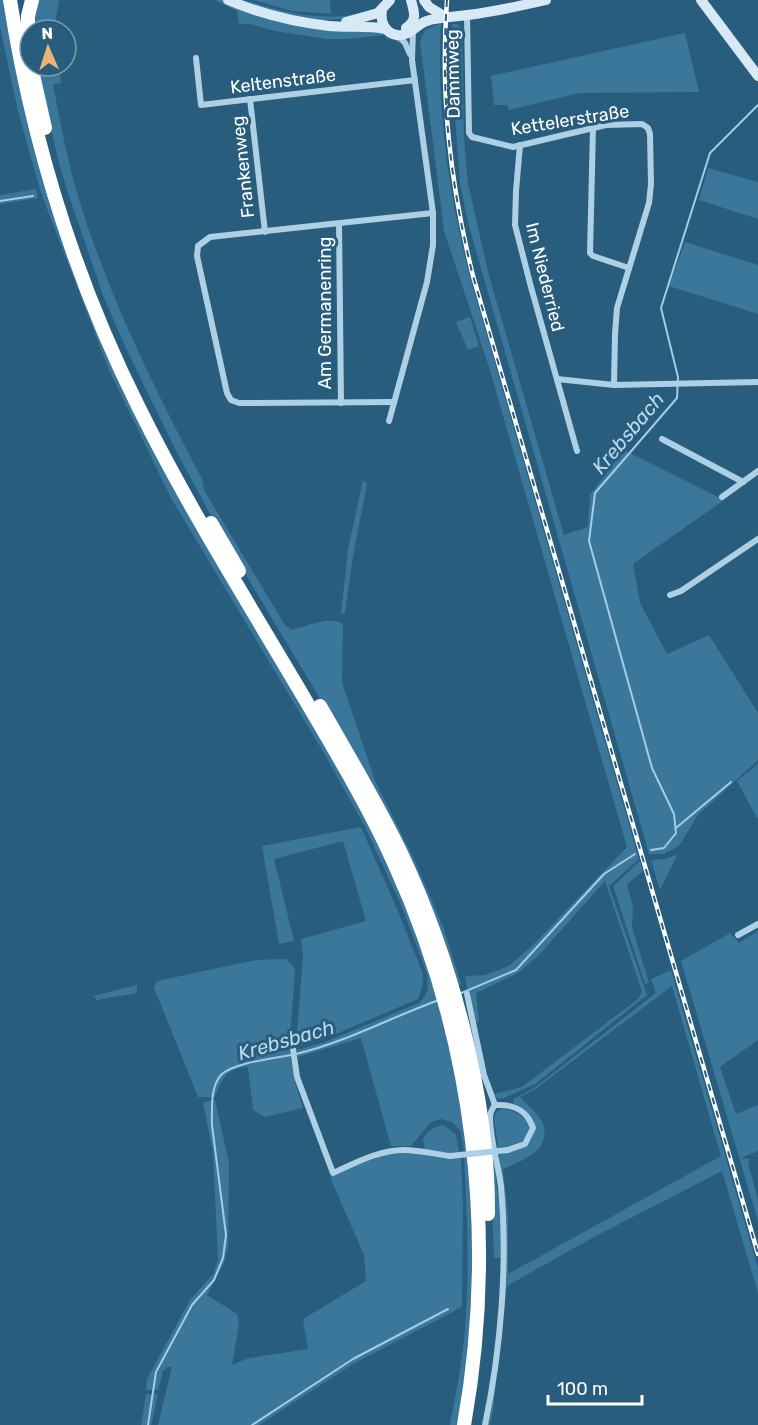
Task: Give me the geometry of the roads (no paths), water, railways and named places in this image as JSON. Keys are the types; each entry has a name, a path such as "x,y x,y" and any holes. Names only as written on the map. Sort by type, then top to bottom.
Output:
{"highway":[{"path":"10,0 28,96 51,185 80,270 110,346 140,410 184,493 373,819 446,986"},
{"path":"18,0 22,18"},
{"path":"28,18 32,0"},
{"path":"35,78 66,202 100,298 131,371 196,497 383,816 415,885 479,1100 488,1202 487,1296 480,1377 472,1425"},
{"path":"452,1006 468,1104 479,1203 478,1306 472,1377 464,1425"}],"main road":[{"path":"228,0 262,14 319,24 384,26 399,30 409,26 412,11"},
{"path":"319,24 374,15 382,10 390,0"},
{"path":"424,0 429,7 446,16"},
{"path":"412,11 446,16 467,15 546,0"},
{"path":"701,0 758,76"},
{"path":"382,10 384,26"},
{"path":"384,26 398,35 404,35 412,11"},
{"path":"412,11 426,21 446,16"}],"street":[{"path":"412,11 412,60"},
{"name":"Dammweg","path":"467,15 469,133"},
{"path":"388,422 427,282 433,245 433,213 412,60 409,49 398,35"},
{"name":"Keltenstraße","path":"196,58 201,105 415,80"},
{"name":"Frankenweg","path":"250,99 265,232"},
{"name":"Kettelerstraße","path":"469,133 472,137 513,147 592,128 642,124 648,128 651,184 649,203 629,268"},
{"path":"592,128 591,253 593,256 629,268 617,308 614,385"},
{"name":"Im Niederried","path":"520,145 516,225 531,288 577,451"},
{"name":"Am Germanenring","path":"394,402 239,403 231,400 227,393 197,254 198,246 210,237 433,213"},
{"name":"Am Germanenring","path":"339,223 341,403"},
{"path":"557,379 614,385 758,381"},
{"path":"662,440 743,482"},
{"path":"722,497 758,471"},
{"path":"670,595 681,591 758,539"},
{"path":"738,935 758,924"},
{"path":"467,994 484,1075 495,1105 490,1116 501,1194 504,1257 501,1307 486,1425"},
{"path":"293,1049 297,1077 333,1173 395,1150 450,1156 508,1150 525,1144 533,1128 530,1120 521,1110 506,1104 495,1105"}],"waterway":[{"name":"Krebsbach","path":"651,850 664,848 676,833 674,814 652,768 589,541 595,493 677,398 678,377 661,308 710,153 758,105"},
{"path":"0,201 33,196"},
{"path":"676,828 731,782"},
{"name":"Krebsbach","path":"459,994 516,970 604,874 635,854"},
{"name":"Krebsbach","path":"148,1425 156,1372 192,1305 214,1280 223,1258 226,1235 212,1125 212,1099 217,1080 221,1075 236,1067 315,1049 439,1000"},
{"path":"252,1425 353,1359 448,1309"}],"railway":[{"path":"447,0 445,70 449,139 458,207 473,276 758,1254"}]}
